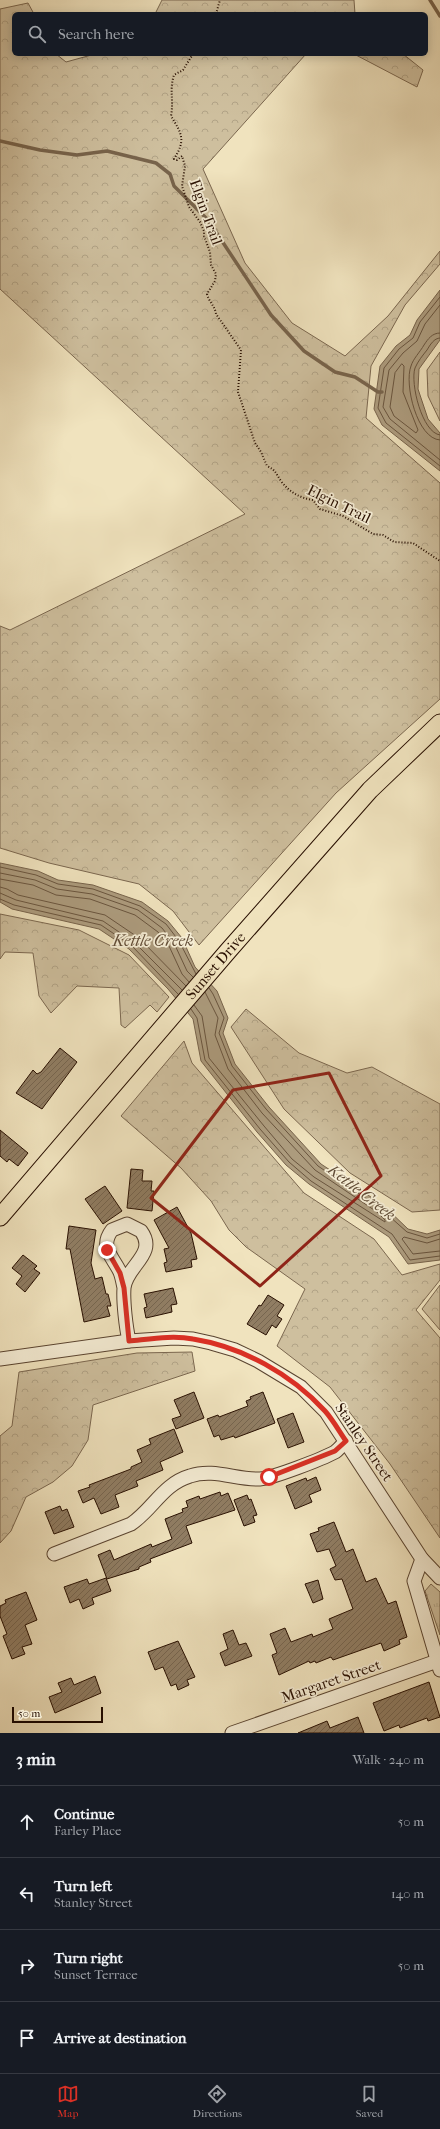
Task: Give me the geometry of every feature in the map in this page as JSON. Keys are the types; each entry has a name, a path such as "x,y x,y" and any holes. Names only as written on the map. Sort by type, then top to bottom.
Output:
{"main road":[{"name":"Sunset Drive","path":"0,1217 166,1023 370,790 440,723"}],"street":[{"path":"124,1288 129,1341"},
{"name":"Stanley Street","path":"0,1359 129,1341 193,1339 235,1350 258,1361 300,1387 326,1412 422,1559 440,1578"},
{"path":"54,1554 132,1524 141,1518 170,1486 190,1476 216,1473 250,1478 269,1477 335,1451 346,1441"},
{"path":"422,1559 414,1581 439,1664"},
{"name":"Margaret Street","path":"232,1733 439,1664"}],"path":[{"path":"217,12 220,0"},
{"name":"Elgin Trail","path":"192,56 183,70 174,75 170,87 173,105 171,116 181,132 182,146 174,159 177,160 182,156 185,166 182,186 189,207 200,222 204,231 204,236 210,252 211,265 216,274 215,281 207,294 209,302 215,307 216,314 241,350 238,392 255,443 267,466 275,470 282,483 300,498 313,500 320,509 343,516 373,534 383,535 394,542 413,543 440,562"}],"highlighted area":[{"path":"329,1073 381,1176 260,1286 151,1198 233,1090"}],"green space":[{"path":"162,0 354,0 355,12 156,12"},
{"path":"28,3 33,12 12,12 12,56 58,56 66,62 88,56 304,56 203,169 245,263 292,323 345,356 388,316 440,251 440,264 405,305 371,366 366,418 440,483 440,699 336,793 199,945 173,911 139,884 49,863 0,848 0,626 10,630 245,514 0,289 0,9"},
{"path":"358,56 406,56 423,70 417,87"},
{"path":"440,352 440,421 428,396 427,370"},
{"path":"0,914 79,930 129,955 169,997 157,1012 150,1005 125,1028 121,1025 119,988 77,986 51,1013 39,996 33,953 5,952 0,959"},
{"path":"246,1009 299,1053 347,1073 372,1067 440,1104 440,1210 412,1212 350,1173 284,1109 231,1027"},
{"path":"184,1041 192,1063 304,1193 374,1239 402,1275 440,1264 440,1280 416,1310 440,1338 440,1538 390,1464 330,1387 277,1346 305,1289 246,1247 229,1230 211,1201 181,1168 121,1116"},
{"path":"440,1285 440,1330 422,1309"},
{"path":"192,1352 195,1371 93,1405 88,1440 72,1466 53,1482 26,1497 11,1531 0,1543 0,1436 12,1426 19,1372 137,1353"},
{"path":"431,1584 440,1592 440,1635 425,1591"}],"water":[{"path":"440,290 440,340 419,369 418,389 428,419 440,433 440,471 382,425 374,409 380,366 396,346 410,335 417,320"},
{"name":"Kettle Creek","path":"0,863 38,871 58,880 93,885 142,902 168,921 182,938 195,967 217,991 228,1018 223,1033 235,1064 269,1107 321,1164 383,1205 408,1229 427,1234 440,1230 440,1260 408,1264 389,1237 309,1184 286,1165 257,1132 201,1061 193,1019 168,989 129,949 99,929 12,909 0,902"}],"building":[{"path":"60,1048 77,1062 42,1109 16,1093 33,1070 37,1074 41,1072"},
{"path":"0,1130 28,1153 18,1166 9,1159 7,1162 0,1156"},
{"path":"131,1169 143,1170 142,1181 152,1181 151,1191 154,1191 152,1211 127,1208"},
{"path":"105,1186 122,1211 103,1224 85,1199"},
{"path":"177,1207 191,1233 197,1259 191,1260 192,1267 166,1272 164,1263 167,1262 164,1249 169,1248 154,1220"},
{"path":"69,1226 96,1230 91,1263 95,1279 102,1277 106,1294 108,1294 111,1306 107,1306 110,1316 84,1322 70,1249 66,1249"},
{"path":"23,1255 37,1266 34,1269 40,1273 25,1292 16,1284 22,1276 12,1268"},
{"path":"173,1288 177,1304 171,1305 172,1312 146,1318 144,1308 147,1307 144,1294"},
{"path":"268,1295 284,1305 277,1316 282,1319 276,1328 272,1325 266,1335 247,1324 259,1305 261,1306"},
{"path":"194,1392 204,1418 176,1429 172,1419 181,1416 174,1400"},
{"path":"263,1392 275,1423 235,1438 234,1436 221,1440 219,1435 214,1437 207,1419 218,1415 219,1417 248,1406 246,1401 251,1399 250,1397"},
{"path":"293,1413 304,1442 288,1448 277,1419"},
{"path":"174,1429 183,1452 160,1462 163,1470 136,1481 138,1486 115,1495 119,1507 101,1514 94,1498 83,1503 78,1491 90,1487 89,1485 131,1469 131,1467 142,1462 137,1450 151,1444 149,1439"},
{"path":"316,1477 321,1490 309,1495 312,1502 295,1509 286,1486 306,1478 307,1481"},
{"path":"220,1492 221,1496 228,1493 235,1510 186,1526 192,1543 150,1559 151,1562 139,1567 139,1569 107,1579 98,1555 110,1550 114,1560 151,1544 152,1547 172,1539 165,1519 183,1512 182,1509 188,1507 186,1501 199,1496 200,1499"},
{"path":"247,1495 249,1500 251,1499 257,1515 253,1516 255,1522 244,1526 234,1500"},
{"path":"60,1506 62,1511 67,1509 74,1527 54,1534 45,1512"},
{"path":"334,1522 346,1552 353,1549 366,1582 376,1578 388,1604 396,1601 407,1637 399,1640 400,1644 384,1651 381,1643 333,1660 331,1657 316,1663 315,1661 310,1663 309,1661 279,1675 272,1655 277,1653 270,1634 285,1628 291,1642 312,1634 313,1637 333,1629 329,1619 353,1609 342,1579 335,1580 330,1569 336,1566 329,1549 317,1552 310,1534 319,1531 318,1528"},
{"path":"106,1578 111,1591 92,1598 94,1604 83,1609 79,1599 70,1603 64,1587 87,1579 89,1584"},
{"path":"318,1580 323,1599 313,1603 305,1584"},
{"path":"26,1592 37,1620 25,1625 32,1644 22,1647 25,1654 12,1659 3,1636 7,1634 0,1616 0,1606 6,1603 5,1600"},
{"path":"233,1630 239,1645 246,1643 252,1656 225,1666 220,1653 228,1649 223,1634"},
{"path":"178,1641 195,1677 187,1680 189,1685 178,1690 176,1684 171,1686 163,1667 155,1670 148,1652"},
{"path":"95,1676 101,1693 55,1713 49,1697 62,1692 58,1683 71,1678 74,1685"},
{"path":"429,1682 440,1717 428,1721 427,1718 400,1728 399,1725 384,1731 373,1703"},
{"path":"358,1717 364,1733 298,1733 327,1721 330,1728"}],"waterway":[{"path":"430,0 440,16"},
{"path":"0,141 40,150 77,155 107,151 156,163 170,174 174,186 208,220 271,315 304,351 335,372 355,377 378,392 382,392"}],"route":[{"path":"107,1250 108,1255 120,1273 124,1288 129,1341 174,1338 193,1339 235,1350 281,1373 300,1387 326,1412 346,1441 335,1451 269,1477"}]}
